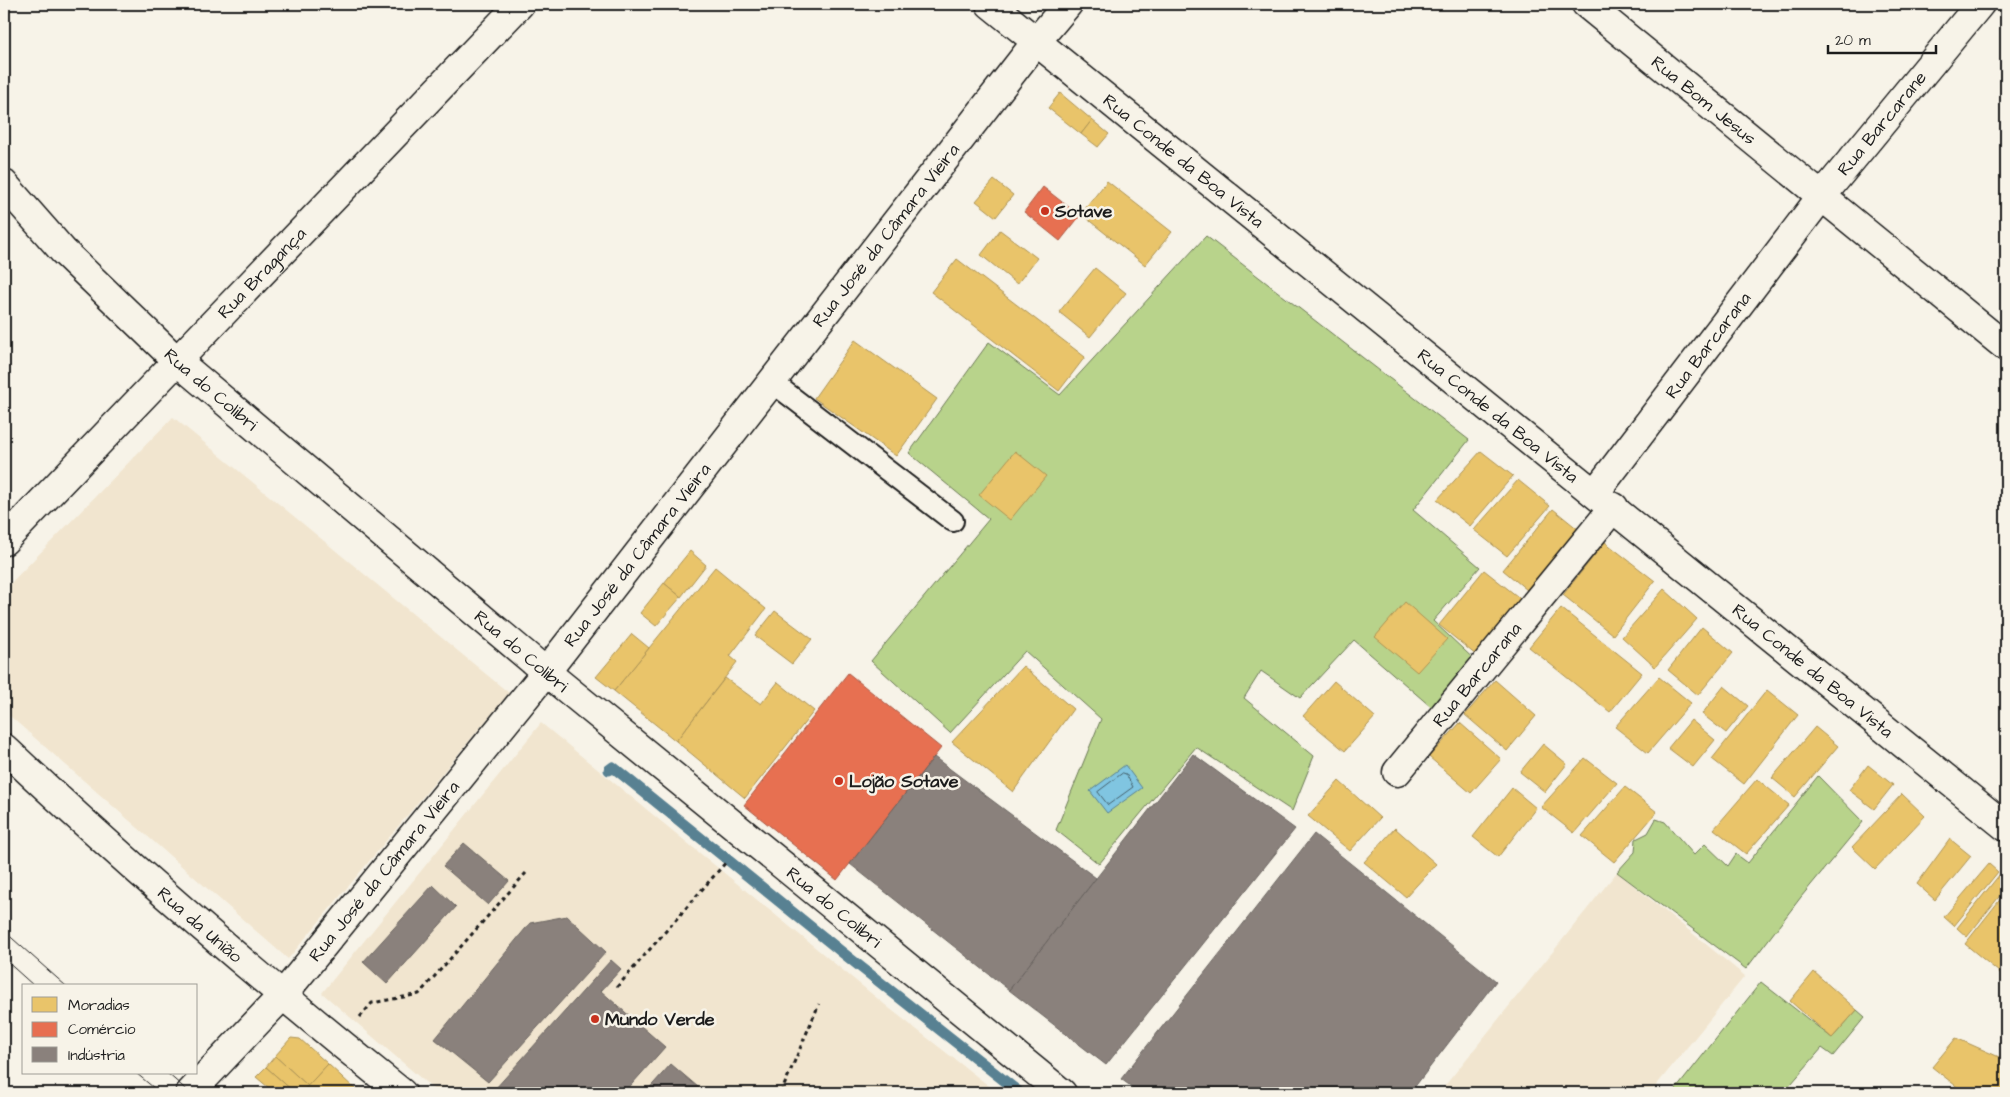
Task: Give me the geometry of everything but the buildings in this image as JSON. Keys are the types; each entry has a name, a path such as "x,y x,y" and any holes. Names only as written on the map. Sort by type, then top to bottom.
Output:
{"street":[{"name":"Rua Bragança","path":"4,542 520,4"},
{"name":"Rua Conde da Boa Vista","path":"990,4 2006,827"},
{"name":"Rua José da Câmara Vieira","path":"190,1093 282,996 546,672 1036,42 1068,4"},
{"name":"Rua Bom Jesus","path":"1586,4 2006,346"},
{"name":"Rua Barcarane","path":"1821,197 1980,4"},
{"name":"Rua do Colibri","path":"4,184 62,251 177,361 546,672 748,837 1051,1090"},
{"name":"Rua Barcarana","path":"1397,772 1604,500 1821,197"},
{"name":"Rua da União","path":"4,748 94,833 282,996 402,1093"}],"lane":[{"path":"772,382 953,521"}],"path":[{"path":"617,987 748,837"},
{"path":"338,1041 372,1003 419,994 526,873"},
{"path":"780,1093 819,1004"}],"shaded area":[{"path":"173,417 509,693 288,959 4,711 4,590"},
{"path":"541,723 889,1008 998,1093 438,1093 322,993"},
{"path":"1617,872 1745,976 1650,1093 1439,1093"}],"green space":[{"path":"1206,236 1469,440 1413,510 1480,567 1433,621 1479,664 1438,713 1354,640 1300,698 1261,671 1244,698 1314,756 1292,811 1196,747 1099,864 1056,830 1101,719 1025,651 950,733 871,661 989,519 909,453 989,342 1060,395"},
{"path":"1818,776 1863,822 1801,897 1746,969 1617,872 1635,852 1636,839 1648,833 1656,819 1665,822 1694,855 1705,844 1728,866 1736,854 1748,863"},
{"path":"1761,982 1832,1038 1857,1010 1865,1017 1833,1056 1822,1048 1785,1091 1786,1093 1673,1093"}],"water":[{"path":"1125,765 1142,788 1107,813 1090,791"}],"waterway":[{"path":"609,770 613,767 1020,1093"}],"tram line":[{"path":"4,931 64,984"},
{"path":"4,959 32,984"},
{"path":"137,1074 160,1093"},
{"path":"168,1074 190,1093"}],"place":[{"name":"Sotave","path":"1045,211"},
{"name":"Lojão Sotave","path":"839,781"},
{"name":"Mundo Verde","path":"595,1019"}]}
